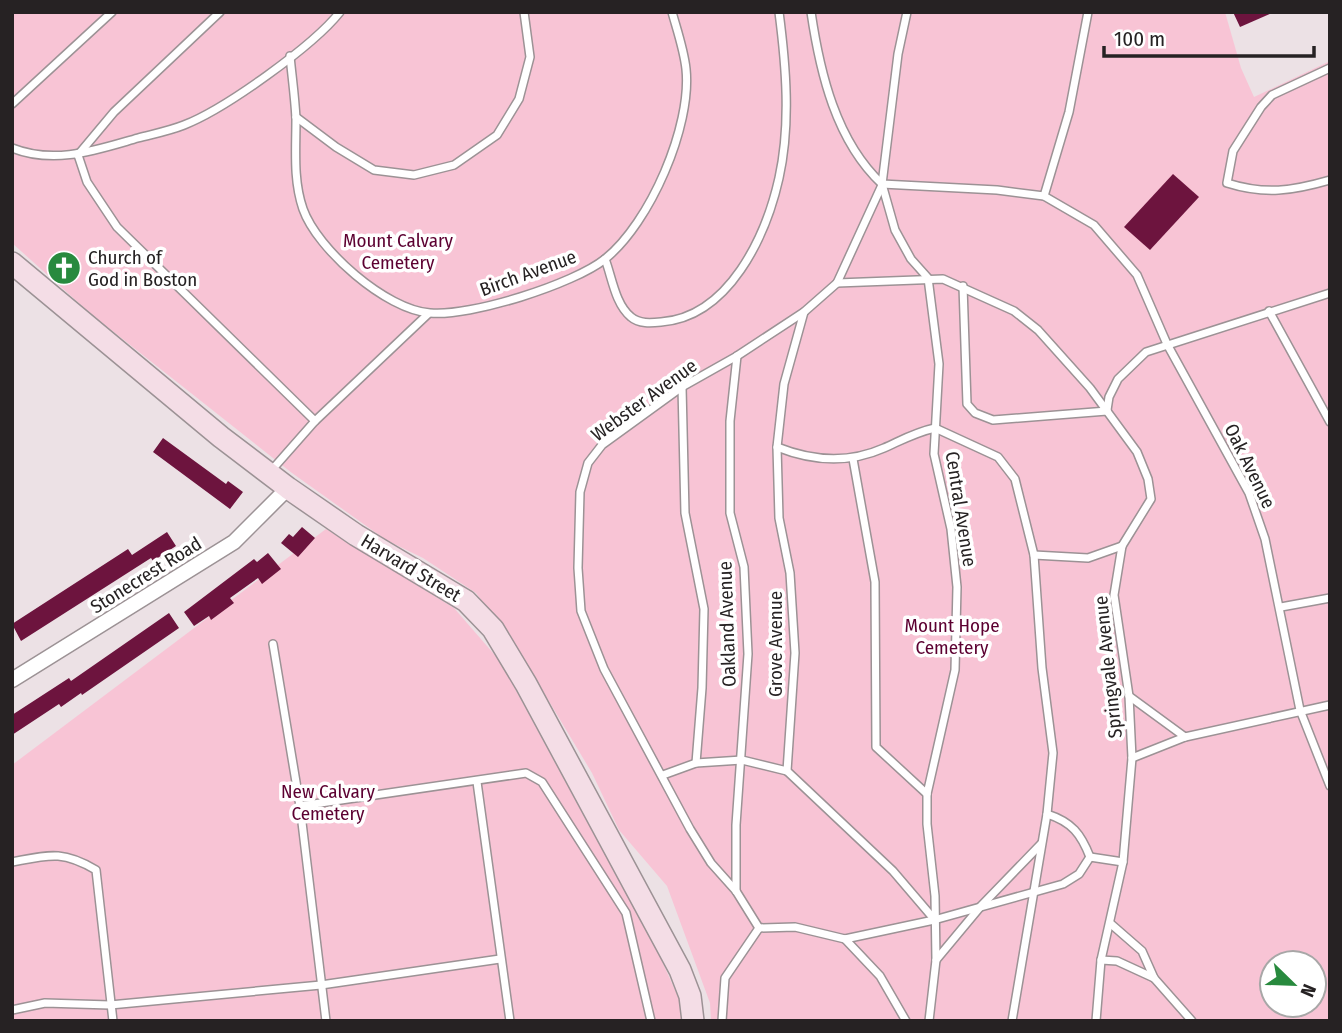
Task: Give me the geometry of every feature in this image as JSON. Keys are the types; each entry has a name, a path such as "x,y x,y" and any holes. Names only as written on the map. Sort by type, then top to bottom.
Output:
{"main road":[{"name":"Harvard Street","path":"12,263 221,437 288,488 356,536 455,594 493,629 526,684 680,970 690,996 693,1021"}],"street":[{"name":"Stonecrest Road","path":"12,680 234,542 288,488"}],"lane":[{"path":"12,104 111,12"},
{"path":"78,155 114,111 220,12"},
{"path":"12,148 50,156 78,155 184,125 231,100 290,56 340,12"},
{"path":"296,117 336,147 374,170 414,175 454,164 498,135 519,99 530,57 524,12"},
{"name":"Birch Avenue","path":"290,56 296,117 296,177 303,210 322,242 351,273 393,299 428,314 473,310 522,296 605,259 643,214 666,171 683,121 686,69 672,12"},
{"path":"605,259 620,305 632,318 646,324 672,321 702,307 736,277 763,233 779,177 786,120 785,56 779,12"},
{"path":"811,12 823,78 836,114 863,167 882,184 997,190 1044,196 1069,112 1088,12"},
{"path":"907,12 898,54 882,184 895,230 911,259 928,278"},
{"path":"1330,68 1272,95 1261,107 1233,151 1227,183 1255,192 1301,188 1330,180"},
{"path":"78,155 87,181 117,227 315,421"},
{"name":"Webster Avenue","path":"758,928 736,891 711,863 604,669 582,611 578,568 580,492 588,463 601,445 682,387 737,356 804,312 837,283 882,184"},
{"name":"Oak Avenue","path":"1044,196 1094,225 1137,275 1167,344 1249,493 1265,539 1281,607 1300,710 1330,786"},
{"name":"Central Avenue","path":"928,278 939,364 934,454 951,529 957,627 955,670 927,794 936,960 929,1021"},
{"name":"Springvale Avenue","path":"837,283 943,279 1014,311 1038,330 1107,411 1137,452 1149,479 1151,499 1122,546 1114,595 1129,695 1132,758"},
{"path":"963,286 967,404 975,414 993,420 1107,411 1109,397 1118,379 1146,352 1330,293"},
{"path":"1269,311 1330,422"},
{"name":"Grove Avenue","path":"787,771 795,653 790,573 779,518 777,447 784,384 804,312"},
{"path":"270,473 315,421 428,314"},
{"name":"Oakland Avenue","path":"736,891 736,825 748,654 744,567 730,513 730,421 737,356"},
{"path":"682,387 685,513 704,608 702,688 696,763"},
{"path":"777,447 804,458 853,458 915,432 935,428 998,457 1014,479 1034,555 1042,668 1053,753 1047,814 1012,1021"},
{"path":"853,458 875,582 876,747 927,794"},
{"path":"1034,555 1088,558 1122,546"},
{"path":"1281,607 1330,598"},
{"path":"273,644 300,806 326,1021"},
{"path":"1129,695 1185,737"},
{"path":"1096,1021 1101,960 1123,862 1132,758 1185,737 1330,705"},
{"path":"663,775 696,763 742,760 787,771 893,871 934,920"},
{"path":"300,806 526,773 542,782 626,913 651,1021"},
{"path":"477,782 510,1021"},
{"path":"1047,814 1065,820 1081,834 1090,857"},
{"path":"936,960 981,905 1042,844"},
{"path":"12,862 56,854 74,857 96,870 113,1021"},
{"path":"1090,857 1123,862"},
{"path":"722,1021 725,978 758,928 795,927 845,939 934,920 1063,884 1079,874 1090,857"},
{"path":"1111,924 1142,951 1154,978 1184,1017 1192,1021"},
{"path":"845,939 880,976 906,1021"},
{"path":"12,1010 45,1003 110,1005 321,985 500,958"},
{"path":"1101,960 1117,961 1154,978"}],"green space":[{"name":"Mount Hope Cemetery","path":"12,12 1225,12 1241,68 1254,97 1330,61 1330,1021 711,1021 710,1003 667,886 619,830 592,773 517,648 476,593 423,558 386,540 292,473 91,314 12,243"},
{"name":"New Calvary Cemetery","path":"326,529 454,608 500,661 658,952 683,1008 684,1021 12,1021 12,765"}],"building":[{"path":"1233,12 1274,12 1240,27"},
{"path":"1173,174 1199,197 1150,250 1124,227"},
{"path":"163,438 226,484 228,481 243,492 230,509 153,452"},
{"path":"302,527 315,538 298,557 281,543 289,534 293,537"},
{"path":"167,532 176,546 153,561 151,558 21,641 12,624 128,549 132,555"},
{"path":"268,553 281,569 262,584 258,578 230,598 234,603 211,620 209,616 194,626 184,612 254,559 257,562"},
{"path":"169,613 179,628 82,695 81,693 61,707 59,704 12,735 12,715 69,678 71,681"}],"place":[{"name":"Church of God in Boston","path":"64,268"}],"park label":[{"name":"Mount Calvary Cemetery","path":"398,251"}]}
